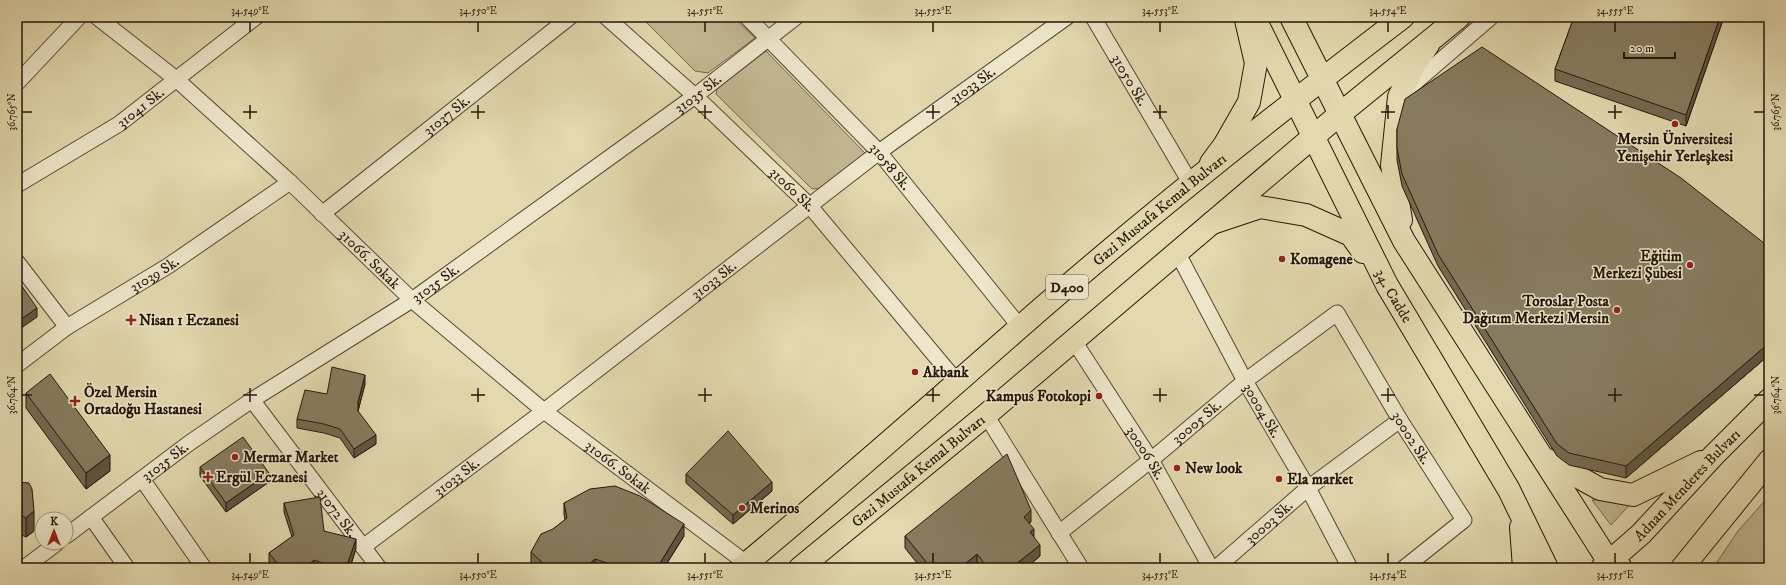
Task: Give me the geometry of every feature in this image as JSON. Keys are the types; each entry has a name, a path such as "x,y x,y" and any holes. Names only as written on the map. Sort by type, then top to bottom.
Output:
{"main road":[{"path":"1197,178 1225,144 1249,102 1256,63 1245,17"},
{"name":"34. Cadde","path":"1254,17 1387,285 1508,490 1547,568"},
{"path":"1291,17 1404,241 1611,566"},
{"name":"Gazi Mustafa Kemal Bulvarı","path":"744,566 958,383 1020,327 1197,178 1402,17"},
{"name":"Gazi Mustafa Kemal Bulvarı","path":"800,568 986,415 1340,114 1458,17"},
{"path":"1404,241 1392,165 1399,97 1414,65 1433,38"},
{"path":"1211,223 1260,207 1306,215 1351,235 1387,285"},
{"name":"Adnan Menderes Bulvarı","path":"1611,566 1714,455 1769,400"},
{"path":"1542,456 1600,489 1633,495 1714,455"},
{"path":"1682,568 1769,462"},
{"path":"1508,490 1522,529 1524,568"}],"street":[{"path":"17,83 78,17"},
{"name":"31066. Sokak","path":"96,17 176,80 290,182 412,300 544,411 744,566"},
{"name":"31041 Sk.","path":"17,185 119,124 256,17"},
{"name":"31037 Sk.","path":"322,214 570,17"},
{"name":"31060 Sk.","path":"606,17 695,96 809,205 958,383"},
{"name":"31058 Sk.","path":"747,17 879,152 1020,327"},
{"name":"31035 Sk.","path":"74,530 252,400 412,300 695,96 796,17"},
{"name":"31033 Sk.","path":"363,547 544,411 879,152 1067,17"},
{"name":"31050 Sk.","path":"1092,17 1197,178"},
{"path":"1399,97 1491,17"},
{"name":"31039 Sk.","path":"17,365 68,327 168,266 290,182"},
{"name":"30004 Sk.","path":"1177,252 1246,381 1308,488 1350,568"},
{"path":"17,262 68,327"},
{"name":"30005 Sk.","path":"1059,533 1152,460 1246,381 1337,313"},
{"name":"30002 Sk.","path":"1337,313 1400,420 1464,520 1404,568"},
{"name":"30006 Sk.","path":"1074,340 1152,460 1211,568"},
{"name":"31072 Sk.","path":"252,400 379,568"},
{"path":"986,415 1081,568"},
{"name":"30003 Sk.","path":"1216,568 1308,488 1400,420"},
{"path":"142,479 204,568"},
{"path":"91,517 127,568"},
{"path":"24,568 46,551"}],"shaded area":[{"path":"641,17 733,17 755,38 708,73 695,71"},
{"path":"766,51 865,153 822,188 812,189 716,94 717,89"},
{"path":"1769,496 1769,568 1713,568 1738,531"},
{"path":"1636,498 1611,525 1592,500"}],"building":[{"path":"1574,17 1720,17 1686,115 1555,69"},
{"name":"Toroslar Posta Dağıtım Merkezi Mersin","path":"1482,47 1681,178 1769,247 1769,343 1626,466 1569,453 1557,444 1438,254 1402,174 1397,148 1397,129 1405,99"},
{"path":"17,279 37,308 17,322"},
{"path":"332,367 365,375 358,402 358,411 376,435 354,449 340,429 324,424 297,419 305,390 327,394"},
{"path":"50,374 110,455 86,473 26,393"},
{"path":"728,431 772,482 733,515 686,474"},
{"path":"243,437 269,473 226,503 200,467"},
{"path":"1007,454 1031,510 1024,517 1034,529 1030,532 1040,545 1011,568 996,568 992,563 987,567 977,554 960,568 931,568 905,536"},
{"path":"17,482 29,483 32,489 34,511 26,518 17,513"},
{"path":"615,486 640,496 684,524 657,568 623,568 595,559 584,568 548,568 531,552 541,534 553,529 567,518 564,503 590,489"},
{"path":"320,497 324,531 356,539 346,568 336,568 314,560 305,568 281,568 269,553 294,535 284,503"}],"place":[{"name":"Mersin Üniversitesi Yenişehir Yerleşkesi","path":"1675,124"},
{"name":"Komagene","path":"1282,259"},
{"name":"Eğitim Merkezi Şubesi","path":"1690,265"},
{"name":"Toroslar Posta Dağıtım Merkezi Mersin","path":"1617,310"},
{"name":"Nisan 1 Eczanesi","path":"131,320"},
{"name":"Akbank","path":"915,372"},
{"name":"Kampus Fotokopi","path":"1099,396"},
{"name":"Özel Mersin Ortadoğu Hastanesi","path":"75,401"},
{"name":"Mermar Market","path":"235,457"},
{"name":"New look","path":"1177,468"},
{"name":"Ergül Eczanesi","path":"208,477"},
{"name":"Ela market","path":"1279,479"},
{"name":"Merinos","path":"742,508"}]}
